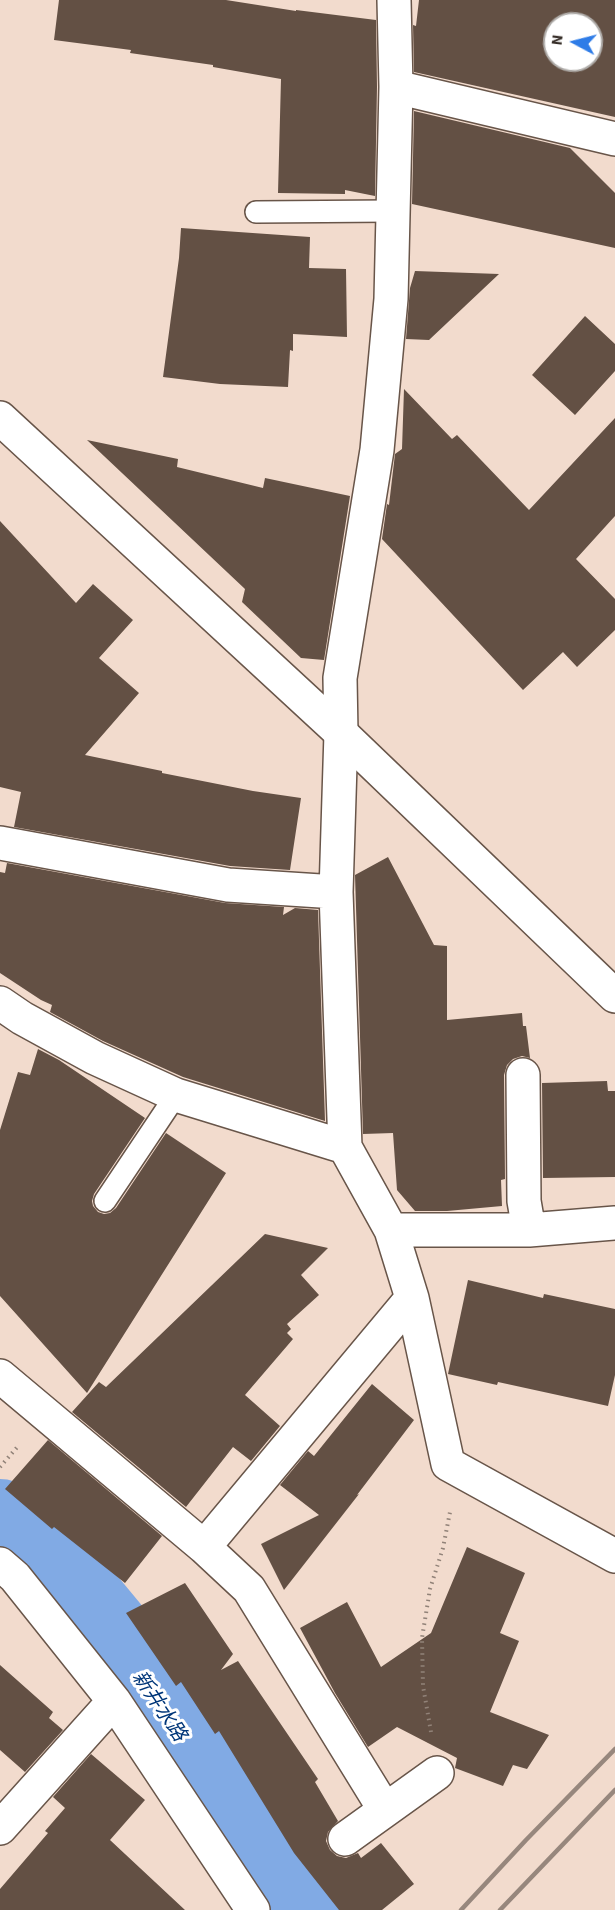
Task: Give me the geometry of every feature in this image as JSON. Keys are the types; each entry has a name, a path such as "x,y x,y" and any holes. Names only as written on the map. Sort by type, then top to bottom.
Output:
{"street":[{"path":"394,0 396,87 391,299 378,438 340,678 341,733 336,892 345,1147 391,1230 412,1298 448,1464 615,1556"},
{"path":"396,87 615,139"},
{"path":"3,427 341,733 615,996"},
{"path":"0,843 228,885 336,892"},
{"path":"0,1003 22,1018 95,1058 176,1095 345,1147"},
{"path":"523,1075 524,1201 529,1230"},
{"path":"391,1230 529,1230 615,1223"},
{"path":"204,1547 412,1298"},
{"path":"0,1376 204,1547 249,1589 385,1810"},
{"path":"0,1564 15,1576 114,1701 253,1910"},
{"path":"0,1828 114,1701"},
{"path":"345,1839 437,1773"}],"lane":[{"path":"256,212 392,211"},
{"path":"105,1201 176,1095"}],"path":[{"path":"437,1773 423,1686 422,1638 430,1589 443,1548 458,1470"}],"building":[{"path":"59,0 226,0 376,20 375,196 345,190 345,194 278,193 281,79 213,67 213,65 130,53 131,50 54,40"},
{"path":"419,0 615,0 615,117 414,72 413,25 416,26"},
{"path":"414,111 570,148 615,193 615,248 412,204"},
{"path":"181,228 310,237 309,268 346,269 347,337 293,334 288,387 220,384 163,377"},
{"path":"415,271 499,274 429,340 406,339 410,288"},
{"path":"585,316 615,344 615,371 575,415 532,375"},
{"path":"404,389 452,439 457,435 529,510 615,418 615,516 576,559 615,599 615,630 577,667 563,652 523,690 382,539 395,454 402,449"},
{"path":"87,440 178,459 177,467 263,488 265,478 350,496 324,660 301,658 242,602 245,589"},
{"path":"0,521 76,603 93,584 133,620 99,658 139,693 85,755 162,771 162,773 301,798 290,870 230,866 14,827 21,792 0,787"},
{"path":"388,857 434,945 447,946 447,1020 522,1013 530,1058 522,1056 513,1059 507,1065 504,1075 505,1179 501,1180 502,1206 447,1211 415,1211 397,1190 393,1133 363,1134 355,875"},
{"path":"7,863 225,903 284,907 283,915 295,908 318,910 325,1121 183,1077 103,1041 50,1012 52,1005 0,973 0,872 5,873"},
{"path":"38,1049 59,1060 145,1118 94,1194 93,1206 98,1212 110,1213 116,1208 166,1133 226,1173 87,1393 0,1296 0,1130 18,1072 30,1075"},
{"path":"607,1081 608,1091 615,1091 615,1177 543,1178 542,1083"},
{"path":"265,1234 328,1248 301,1275 319,1295 287,1324 291,1329 287,1333 293,1339 245,1395 280,1426 251,1461 233,1447 186,1507 72,1412 99,1382 106,1387"},
{"path":"468,1280 543,1298 544,1294 615,1309 615,1375 608,1406 498,1382 497,1385 448,1374"},
{"path":"372,1384 414,1420 284,1590 261,1544 319,1515 280,1485 308,1451 314,1456"},
{"path":"48,1440 162,1536 125,1583 54,1527 52,1529 5,1489"},
{"path":"467,1547 525,1573 500,1633 519,1641 490,1712 549,1735 527,1769 513,1765 503,1786 455,1768 457,1758 397,1727 368,1747 335,1693 300,1628 347,1602 381,1667 431,1633"},
{"path":"185,1583 233,1654 221,1670 238,1661 318,1779 315,1782 338,1821 328,1832 326,1841 330,1850 337,1856 346,1858 358,1853 361,1858 381,1843 414,1884 382,1910 339,1910 294,1853 219,1731 215,1734 181,1682 176,1686 126,1613"},
{"path":"0,1665 53,1712 49,1718 63,1730 25,1772 0,1750"},
{"path":"91,1754 145,1800 110,1840 185,1910 0,1910 0,1889 48,1833 45,1831 65,1808 53,1797"}],"waterway":[{"name":"新井水路","path":"0,1523 62,1578 106,1631 245,1832 295,1910"}],"railway":[{"path":"461,1910 615,1749"},
{"path":"500,1910 615,1790"}]}
